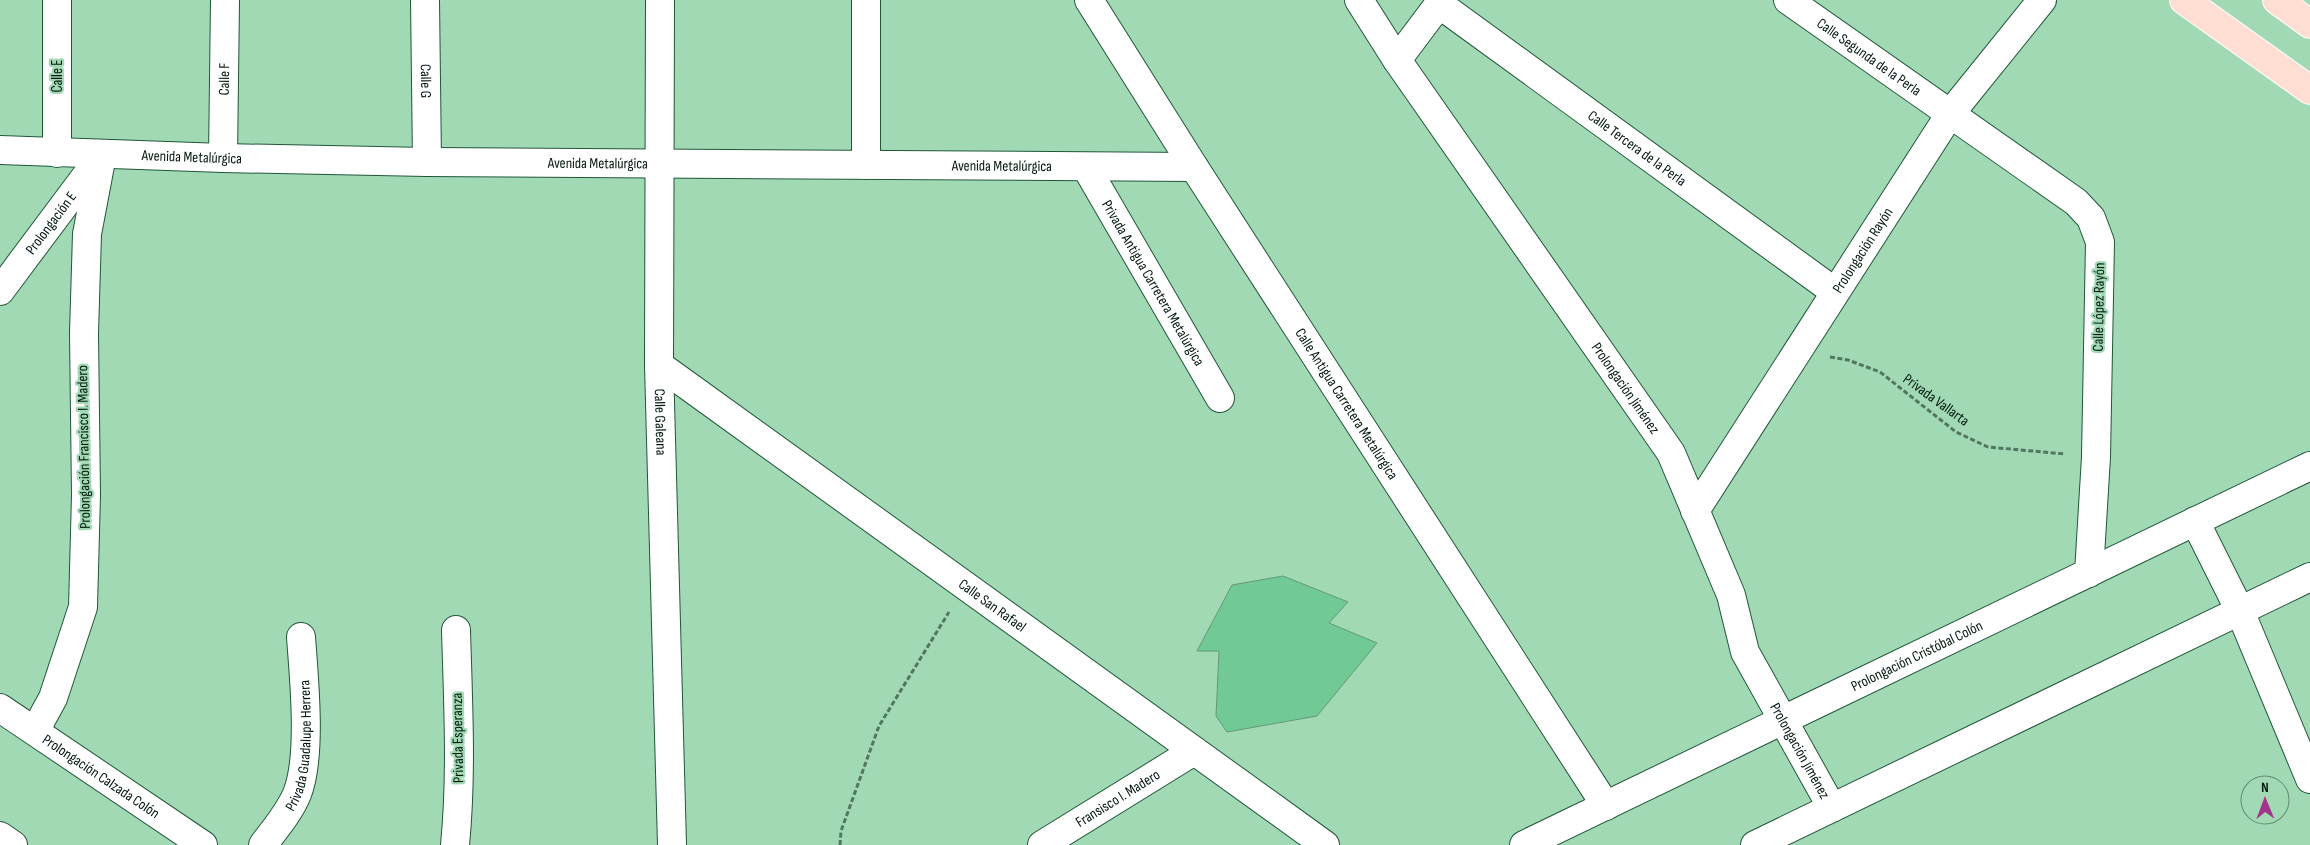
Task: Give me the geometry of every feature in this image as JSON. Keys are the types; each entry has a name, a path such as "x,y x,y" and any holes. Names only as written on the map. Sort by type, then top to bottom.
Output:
{"main road":[{"path":"2184,0 2310,90"},
{"path":"2277,0 2310,24"}],"street":[{"name":"Calle E","path":"57,0 57,153"},
{"name":"Calle F","path":"223,158 225,0"},
{"name":"Calle G","path":"425,0 427,162"},
{"name":"Calle Galeana","path":"660,0 659,365 672,845"},
{"path":"866,0 866,165"},
{"name":"Calle Antigua Carretera Metalúrgica","path":"1089,0 1194,167 1606,806"},
{"name":"Prolongación Jiménez","path":"1359,0 1397,60 1671,453 1731,594 1745,652 1832,808"},
{"name":"Calle Segunda de la Perla","path":"1788,0 1950,114"},
{"name":"Prolongación Rayón","path":"1695,511 1950,114 2042,0"},
{"path":"1397,60 1440,2"},
{"name":"Calle Tercera de la Perla","path":"1440,2 1835,292"},
{"name":"Calle López Rayón","path":"1950,114 2076,202 2092,218 2100,242 2096,457 2089,573"},
{"name":"Avenida Metalúrgica","path":"0,150 102,155 427,162 1194,167"},
{"name":"Prolongación E","path":"0,291 102,155"},
{"name":"Prolongación Francisco I. Madero","path":"35,732 53,698 83,607 86,495 84,333 87,234 102,155"},
{"name":"Privada Antigua Carretera Metalúrgica","path":"1086,167 1220,398"},
{"name":"Calle San Rafael","path":"659,365 1325,845"},
{"name":"Prolongación Cristóbal Colón","path":"1524,845 1783,722 2310,466"},
{"path":"2195,521 2240,611 2310,779"},
{"path":"1755,845 2310,577"},
{"name":"Privada Esperanza","path":"454,845 459,807 460,737 456,630"},
{"name":"Privada Guadalupe Herrera","path":"263,845 282,820 297,794 304,764 304,678 301,637"},
{"name":"Prolongación Calzada Colón","path":"0,708 203,845"},
{"name":"Fransisco I. Madero","path":"1042,845 1194,751"},
{"path":"0,836 13,845"}],"path":[{"name":"Privada Vallarta","path":"1798,351 1848,360 1880,372 1956,432 1988,446 2096,457"},
{"path":"840,845 841,831 879,726 965,586"}],"building":[{"path":"1283,576 1348,602 1329,623 1377,643 1317,716 1227,732 1216,716 1219,651 1197,651 1232,585"}]}
